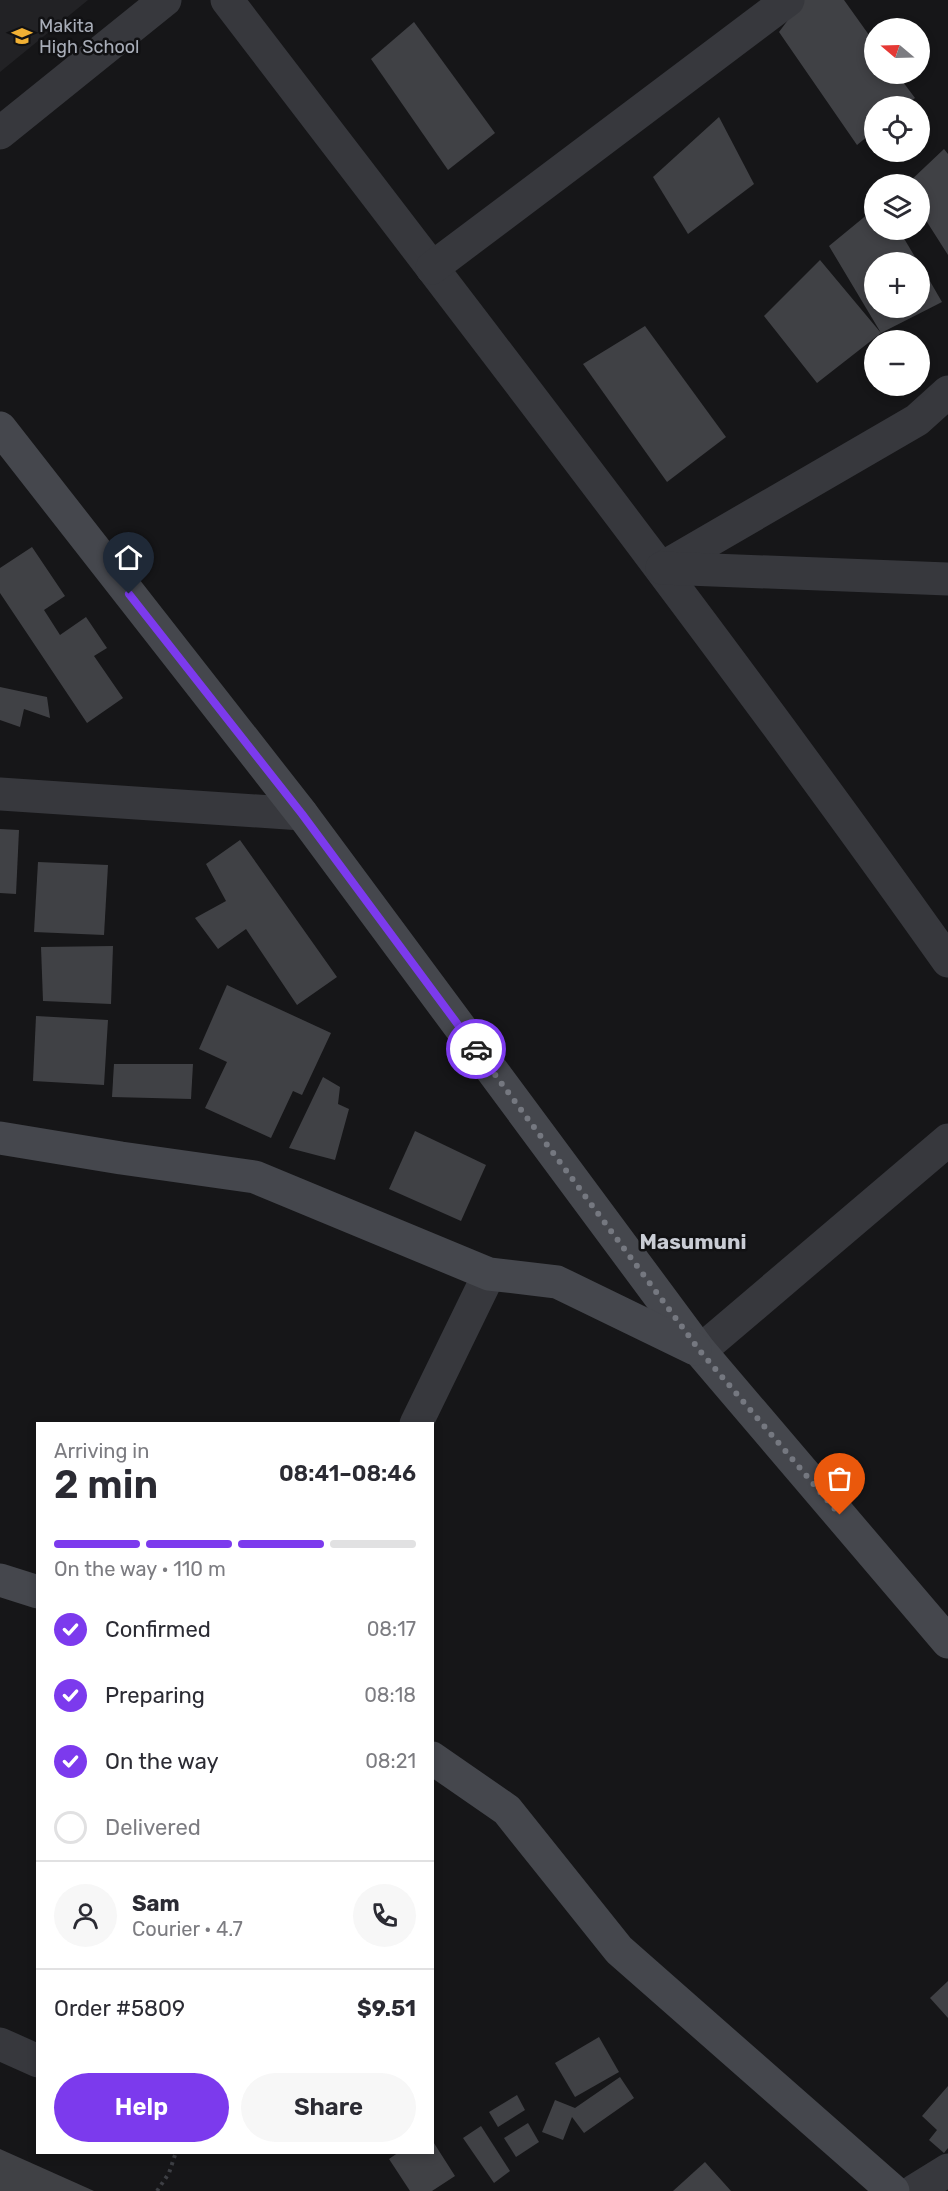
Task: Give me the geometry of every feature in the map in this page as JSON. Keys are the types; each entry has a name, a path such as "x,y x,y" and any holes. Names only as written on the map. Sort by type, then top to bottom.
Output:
{"main road":[{"path":"0,429 302,814 700,1351 948,1642"},
{"path":"0,1138 255,1177 489,1274 557,1282 700,1351"},
{"path":"0,1580 36,1591"},
{"path":"434,1759 507,1810 620,1950 893,2191"}],"street":[{"path":"0,134 165,0"},
{"path":"227,0 662,568 836,803 948,961"},
{"path":"432,268 788,0"},
{"path":"662,568 917,420 948,392"},
{"path":"662,568 948,579"},
{"path":"0,794 302,814"},
{"path":"700,1351 948,1140"},
{"path":"417,1422 489,1274"},
{"path":"0,2044 36,2060"},
{"path":"914,2191 948,2170"}],"path":[{"path":"157,2191 170,2173 175,2154"}],"shaded area":[{"name":"Makita High School","path":"0,0 88,0 0,72"}],"building":[{"path":"803,0 844,0 864,28 864,84 904,84 914,96 864,96 864,139 857,145 779,32"},
{"path":"414,22 495,133 448,170 371,59"},
{"path":"719,117 754,184 688,234 653,177"},
{"path":"944,149 948,154 948,255 930,227 930,174 918,174"},
{"path":"864,217 864,240 905,240 912,252 864,252 864,305 829,246"},
{"path":"820,260 864,313 864,318 868,318 878,330 864,330 864,346 817,383 764,316"},
{"path":"930,281 942,302 930,308"},
{"path":"872,318 911,318 887,330 879,330"},
{"path":"645,326 726,437 667,482 583,364"},
{"path":"32,547 65,596 44,610 60,635 86,617 107,648 94,656 123,698 87,723 0,593 0,568"},
{"path":"0,687 47,697 50,718 24,709 20,727 0,720"},
{"path":"0,829 19,830 16,894 0,893"},
{"path":"240,840 337,977 297,1005 246,929 218,949 195,918 226,901 206,864"},
{"path":"38,862 108,865 104,935 34,932"},
{"path":"113,946 111,1004 43,1001 41,947"},
{"path":"227,985 331,1033 302,1095 293,1091 271,1138 205,1108 227,1062 199,1049"},
{"path":"36,1016 108,1020 104,1085 33,1081"},
{"path":"114,1064 193,1064 191,1099 112,1097"},
{"path":"323,1077 340,1087 338,1104 349,1109 335,1160 289,1148"},
{"path":"415,1131 486,1165 461,1221 389,1189"},
{"path":"948,1981 948,2018 930,1998"},
{"path":"599,2037 619,2072 575,2097 555,2063"},
{"path":"620,2077 634,2098 584,2133 572,2117 563,2140 542,2132 555,2100 575,2108"},
{"path":"948,2086 948,2148 944,2153 929,2140 937,2130 922,2116"},
{"path":"517,2095 525,2110 498,2127 489,2112"},
{"path":"528,2123 539,2142 516,2157 504,2138"},
{"path":"481,2126 510,2171 494,2183 463,2138"},
{"path":"434,2143 455,2176 432,2191 410,2191 389,2159 396,2154 434,2154"},
{"path":"0,2149 94,2191 0,2191"},
{"path":"705,2162 731,2191 673,2191"}],"way so far":[{"path":"476,1049 700,1351 840,1515"}],"place":[{"name":"Makita High School","path":"22,36"}],"district":[{"name":"Masumuni","path":"693,1241"}],"route":[{"path":"129,594 302,814 476,1049"}]}
